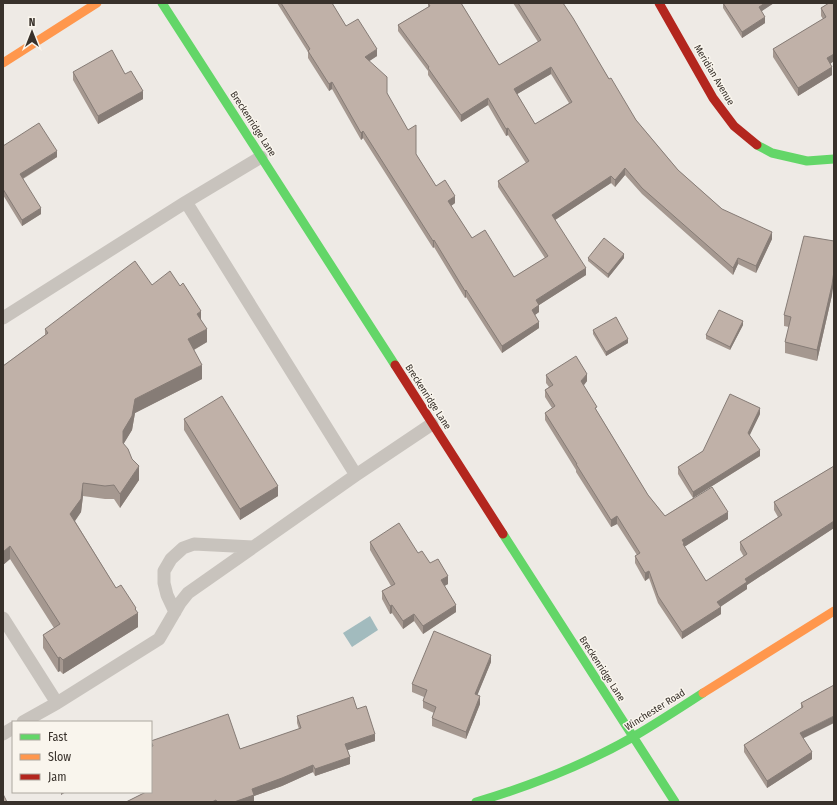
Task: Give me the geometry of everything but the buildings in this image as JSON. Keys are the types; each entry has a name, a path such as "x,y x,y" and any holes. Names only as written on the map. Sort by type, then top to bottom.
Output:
{"main road":[{"path":"3,63 97,3"},
{"name":"Breckenridge Lane","path":"162,3 675,802"},
{"name":"Meridian Avenue","path":"659,3 713,98 734,126 754,143 772,153 807,161 834,159"},
{"name":"Winchester Road","path":"476,802 512,792 569,769 633,737 834,611"}],"lane":[{"path":"3,318 186,202 261,157"},
{"path":"186,202 356,475"},
{"path":"25,721 57,703 158,639 180,603 188,593 356,475 432,424"},
{"path":"175,612 167,595 164,583 164,571 171,559 183,548 194,544 253,547"},
{"path":"3,618 8,639 57,703"},
{"path":"3,734 12,729"}],"water":[{"path":"370,616 378,630 352,647 343,633"}],"traffic: fast":[{"path":"162,3 395,365"},
{"path":"757,145 772,153 807,161 834,159"},
{"path":"503,534 675,802"},
{"path":"476,802 536,782 595,757 642,732 703,693"}],"traffic: slow":[{"path":"3,63 97,3"},
{"path":"703,693 834,611"}],"traffic: jam":[{"path":"659,3 713,98 734,126 757,145"},
{"path":"395,365 503,534"}]}
